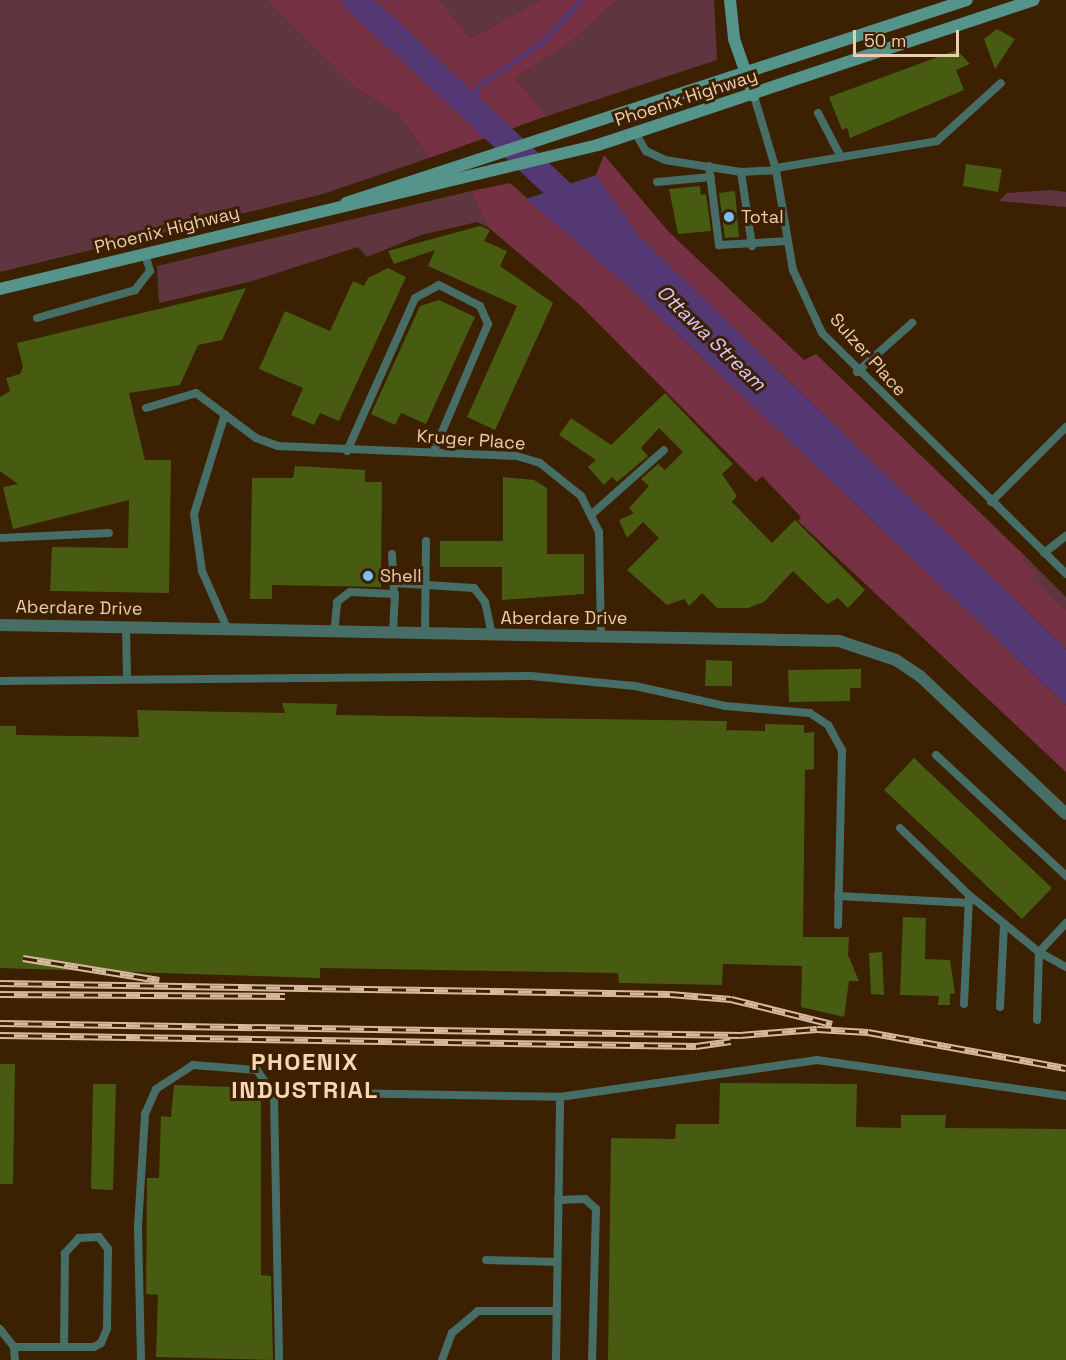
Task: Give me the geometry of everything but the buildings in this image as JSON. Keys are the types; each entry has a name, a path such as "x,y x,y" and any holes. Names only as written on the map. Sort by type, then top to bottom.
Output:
{"main road":[{"path":"730,0 743,72 754,96"},
{"name":"Phoenix Highway","path":"342,205 564,128 967,0"},
{"name":"Phoenix Highway","path":"0,289 342,205 470,178 598,145 754,96 1034,0"}],"street":[{"name":"Aberdare Drive","path":"0,625 227,628 334,633 839,640 865,647 921,677 1066,814"}],"lane":[{"path":"636,134 654,157 741,172 776,169 937,141 1001,83"},
{"name":"Sulzer Place","path":"754,96 776,169 788,241 804,302 822,333 857,372 1066,574"},
{"path":"818,113 840,157"},
{"path":"710,166 719,245 752,246 788,241"},
{"path":"741,172 752,246"},
{"path":"657,182 711,177"},
{"path":"37,318 135,290 150,272 145,254"},
{"path":"348,451 414,298 439,285 480,306 488,324 433,453"},
{"path":"857,372 912,323"},
{"name":"Kruger Place","path":"146,408 187,393 214,405 256,438 278,446 348,451 518,456 540,463 565,479 592,514 601,565 601,636"},
{"path":"225,414 194,514 202,571 227,628"},
{"path":"991,502 1066,427"},
{"path":"592,514 664,450"},
{"path":"0,538 109,533"},
{"path":"1044,553 1066,536"},
{"path":"425,634 423,584 426,541"},
{"path":"392,554 393,633"},
{"path":"394,583 474,588 485,602 492,635"},
{"path":"334,633 337,602 344,595 394,594"},
{"path":"126,627 127,677"},
{"path":"0,681 127,677 531,676 635,686 725,706 810,713 828,724 842,750 838,925"},
{"path":"936,755 1066,876"},
{"path":"900,828 969,899 1039,952 1066,967"},
{"path":"838,896 969,899"},
{"path":"964,1004 969,899"},
{"path":"1037,1020 1039,952 1066,923"},
{"path":"1000,1007 1004,924"},
{"path":"340,1093 560,1096 817,1060 1066,1096"},
{"path":"141,1360 138,1226 145,1114 156,1089 193,1065 257,1070 274,1095 279,1360"},
{"path":"556,1360 560,1096"},
{"path":"558,1200 585,1199 596,1209 592,1360"},
{"path":"14,1347 64,1347 94,1347 105,1337 108,1249 99,1237 79,1238 65,1253 64,1347"},
{"path":"486,1260 557,1262"},
{"path":"442,1360 452,1333 478,1311 557,1311"},
{"path":"0,1329 14,1347 15,1360"}],"shaded area":[{"path":"0,0 266,0 355,88 397,113 429,158 323,194 0,272"},
{"path":"266,0 439,0 471,38 541,0 617,0 571,42 515,78 547,116 429,158 397,113 355,88"},
{"path":"439,0 541,0 471,38"},
{"path":"617,0 714,0 717,60 547,116 515,78 571,42"},
{"path":"604,155 668,231 804,360 816,354 1026,557 1022,561 1036,572 1031,579 1066,610 1066,649 639,236 596,175"},
{"path":"510,183 623,282 1066,705 1066,772 798,521 801,517 762,476 756,482 580,305 488,227 471,191"},
{"path":"1050,190 1066,192 1066,207 999,201 1007,193"},
{"path":"471,191 488,227 477,222 421,235 367,257 358,247 249,282 159,303 157,266"},
{"path":"1026,557 1066,597 1066,610 1030,579 1021,561"}],"water":[{"name":"Ottawa Stream","path":"596,175 639,236 1066,649 1066,705 623,282 526,199"}],"waterway":[{"path":"356,0 584,213"},
{"path":"477,107 477,87 545,40 581,0"}],"railway":[{"path":"23,958 159,980"},
{"path":"0,983 670,994 731,999 832,1024"},
{"path":"0,994 285,996"},
{"path":"0,1023 740,1035 817,1029 868,1032 1066,1068"},
{"path":"0,1035 696,1046 731,1041"}],"place":[{"name":"Total","path":"729,217"},
{"name":"Shell","path":"368,576"}],"district":[{"name":"PHOENIX INDUSTRIAL","path":"305,1076"}]}
